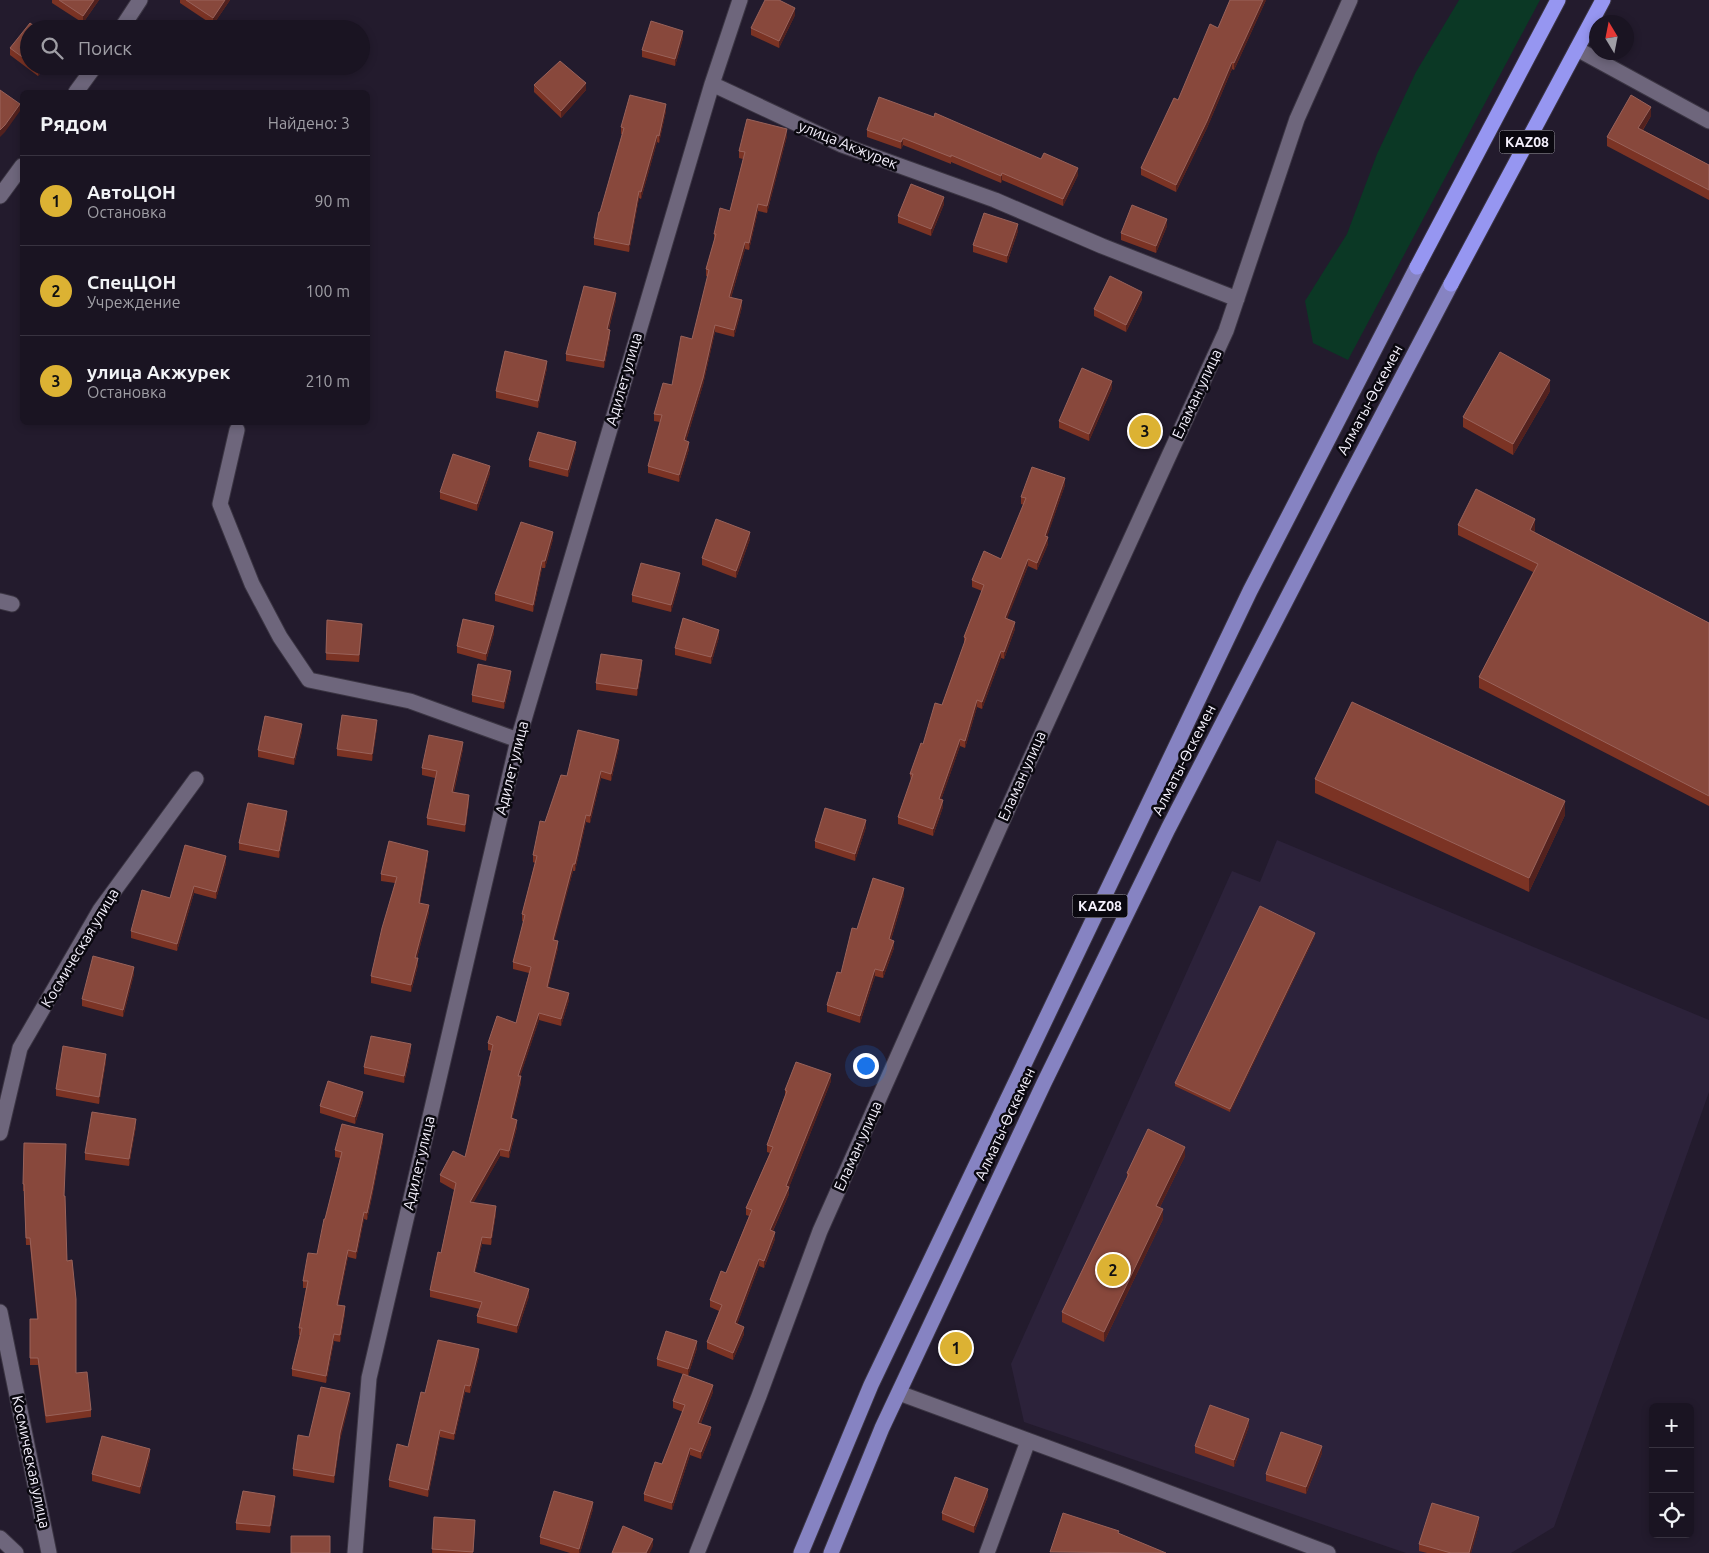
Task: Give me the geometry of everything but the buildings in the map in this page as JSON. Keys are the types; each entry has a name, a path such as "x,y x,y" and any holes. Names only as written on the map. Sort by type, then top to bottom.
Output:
{"highway":[{"name":"Алматы-Өскемен","path":"1417,267 1558,0"},
{"name":"Алматы-Өскемен","path":"1451,284 1603,0"}],"main road":[{"name":"Алматы-Өскемен","path":"800,1553 871,1385 1250,590 1417,267"},
{"name":"Алматы-Өскемен","path":"831,1553 882,1428 1044,1083 1168,829 1451,284"}],"street":[{"path":"127,20 140,0"},
{"name":"Адилет улица","path":"355,1553 369,1378 518,740 712,84 740,0"},
{"name":"Еламан улица","path":"697,1553 759,1396 820,1231 1022,776 1226,330 1297,119 1350,0"},
{"path":"1578,49 1709,121"},
{"path":"77,90 88,75"},
{"name":"улица Акжурек","path":"712,84 842,145 994,200 1237,299"},
{"path":"0,196 20,169"},
{"path":"237,430 220,504 252,584 280,637 309,680 410,701 518,740"},
{"name":"Космическая улица","path":"0,1133 20,1048 100,910 196,779"},
{"name":"Космическая улица","path":"0,1312 49,1553"},
{"path":"899,1393 1328,1553"},
{"path":"987,1553 1028,1441"},
{"path":"0,1538 16,1553"}],"shaded area":[{"path":"1277,840 1709,1020 1709,1092 1554,1527 1511,1553 1406,1553 1024,1422 1011,1364 1232,871 1260,882"}],"green space":[{"path":"1459,0 1540,0 1348,360 1313,343 1305,301 1347,234 1377,154 1416,72"}],"place":[{"name":"улица Акжурек","path":"1145,431"},
{"name":"СпецЦОН","path":"1113,1270"},
{"name":"АвтоЦОН","path":"956,1348"}]}
